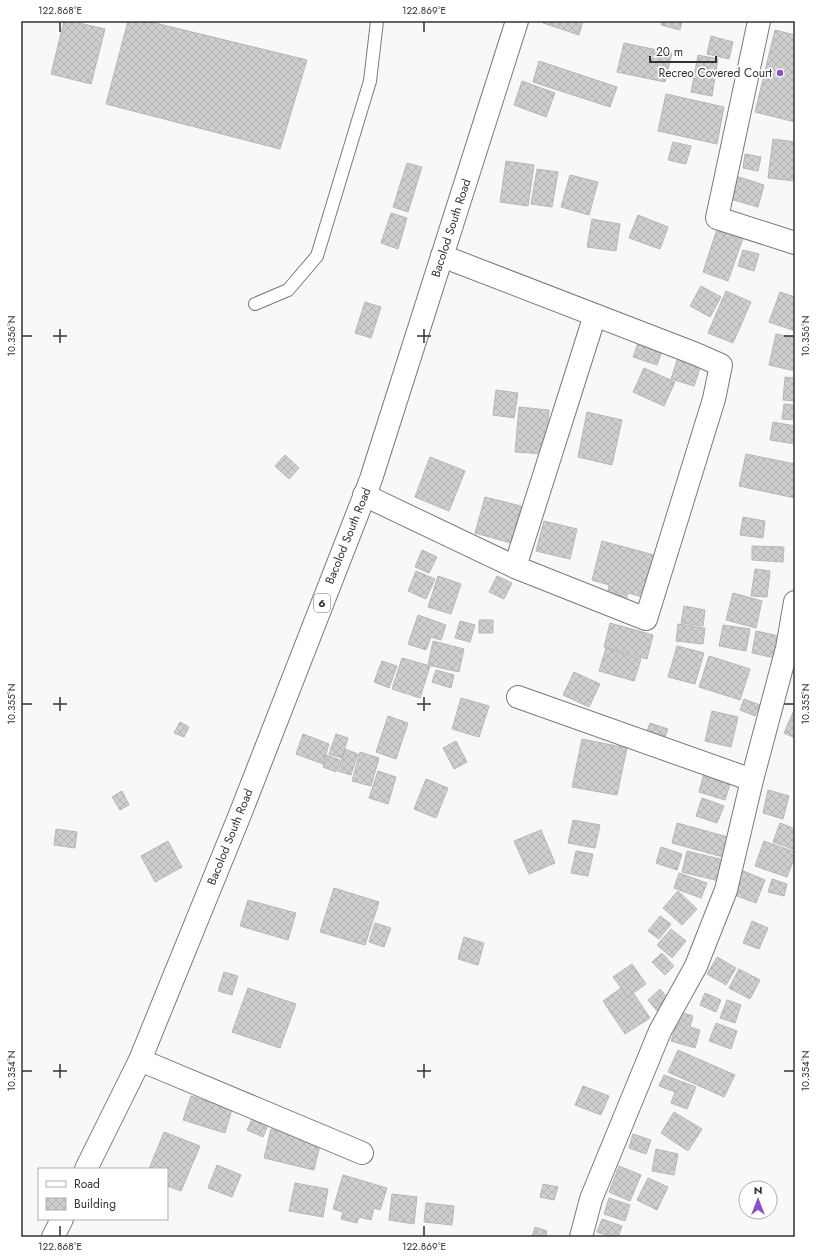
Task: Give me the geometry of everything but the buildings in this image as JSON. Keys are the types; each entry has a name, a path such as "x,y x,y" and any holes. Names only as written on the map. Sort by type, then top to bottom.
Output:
{"main road":[{"name":"Bacolod South Road","path":"86,1168 140,1060 241,812 371,479 517,21"},
{"path":"759,21 717,218 795,243"},
{"path":"364,495 515,567 646,619 714,398 721,365 442,256"},
{"path":"515,567 595,315"},
{"path":"587,1235 591,1200 660,1032 696,966 726,890 752,780 787,648 795,602"},
{"path":"518,697 752,780"},
{"path":"140,1060 362,1153"},
{"path":"53,1237 62,1220"}],"lane":[{"path":"255,304 288,290 317,256 370,80 377,21"}],"place":[{"name":"Recreo Covered Court","path":"780,73"}]}
